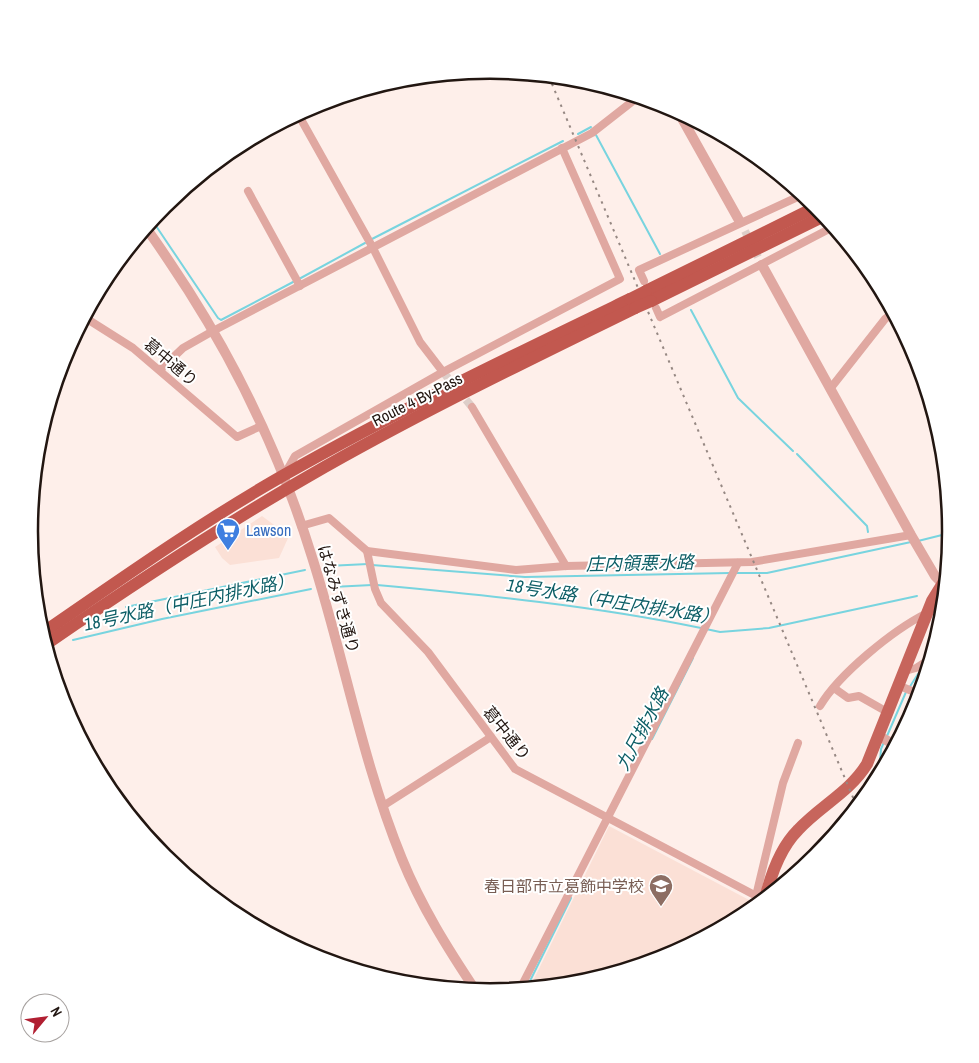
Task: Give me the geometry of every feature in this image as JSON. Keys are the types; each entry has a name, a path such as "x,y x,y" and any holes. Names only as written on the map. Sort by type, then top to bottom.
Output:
{"highway":[{"name":"Route 4 By-Pass","path":"51,642 286,482 382,421 633,303 808,211"},
{"name":"Route 4 By-Pass","path":"649,295 816,220"},
{"name":"Route 4 By-Pass","path":"48,630 186,536 286,482"}],"main road":[{"path":"765,890 788,841 805,822 855,782 867,764 900,686 928,612 937,594"}],"street":[{"path":"161,370 183,348 592,133 632,102"},
{"path":"302,121 373,248 420,342 443,372"},
{"path":"686,125 742,227"},
{"path":"286,482 294,456 443,372 620,279 562,148"},
{"path":"248,190 300,286"},
{"path":"795,199 742,227 640,270 649,295 660,316 760,261 826,230"},
{"name":"はなみずき通り","path":"150,234 213,331 262,426 286,482 319,578 383,806 403,861 450,952 471,983"},
{"path":"760,261 832,386 911,535 935,576 939,578"},
{"path":"832,386 887,317"},
{"name":"葛中通り","path":"90,321 134,348 235,436 241,437 262,426"},
{"path":"472,406 566,566"},
{"path":"302,526 329,518 366,551 516,570 566,566 736,565 911,535"},
{"name":"葛中通り","path":"366,551 375,589 381,603 428,652 515,768 757,896"},
{"path":"523,983 711,618 736,565"},
{"path":"820,706 828,692 880,645 901,628 928,612"},
{"path":"905,671 921,664"},
{"path":"900,686 912,691"},
{"path":"834,688 848,698 860,696 888,713"},
{"path":"879,736 889,742"},
{"path":"383,806 491,737"},
{"path":"763,891 783,784 798,743"}],"shaded area":[{"path":"262,516 289,536 279,558 230,565 222,558 215,547"},
{"name":"春日部市立葛飾中学校","path":"609,826 750,901 716,923 689,937 635,960 578,975 533,982"}],"waterway":[{"path":"578,134 591,127"},
{"path":"596,135 660,254"},
{"path":"372,239 563,141"},
{"path":"156,226 221,320 295,281"},
{"path":"299,279 365,243"},
{"path":"691,310 738,398 793,451"},
{"path":"797,454 867,526 868,532"},
{"name":"庄内領悪水路","path":"918,541 942,535"},
{"name":"庄内領悪水路","path":"737,573 767,573 911,542"},
{"name":"庄内領悪水路","path":"327,566 368,564"},
{"name":"庄内領悪水路","path":"372,565 525,577 730,573"},
{"name":"庄内領悪水路","path":"126,607 305,570"},
{"name":"18号水路（中庄内排水路）","path":"332,587 372,585"},
{"name":"18号水路（中庄内排水路）","path":"377,585 580,607 701,628"},
{"name":"18号水路（中庄内排水路）","path":"73,640 162,619 311,589"},
{"name":"18号水路（中庄内排水路）","path":"706,629 720,632 769,628 917,596"},
{"name":"九尺排水路","path":"652,739 693,658"},
{"path":"909,688 919,673"},
{"path":"887,736 906,692"},
{"path":"880,759 884,742"},
{"name":"九尺排水路","path":"530,982 571,898"}],"tunnel":[{"path":"745,231 758,257"},
{"path":"443,372 472,407"}],"railway":[{"path":"552,84 854,799"}],"place":[{"name":"Lawson","path":"228,551"},
{"name":"春日部市立葛飾中学校","path":"661,907"}]}
